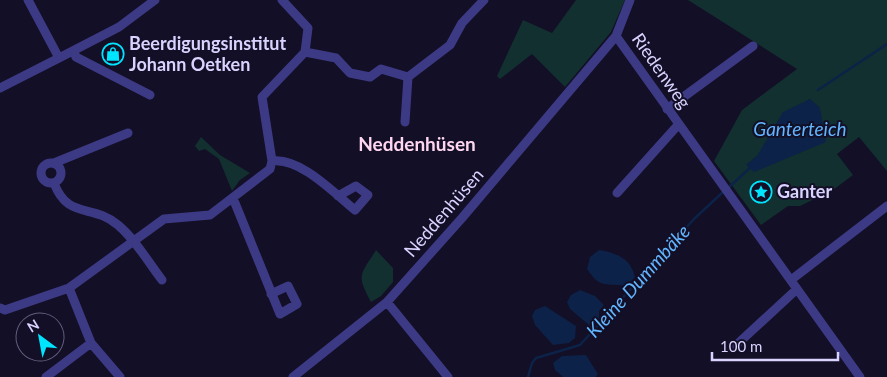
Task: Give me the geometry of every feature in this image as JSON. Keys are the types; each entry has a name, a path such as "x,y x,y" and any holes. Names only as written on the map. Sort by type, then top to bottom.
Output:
{"street":[{"path":"28,0 59,58"},
{"path":"0,88 119,28 155,0"},
{"path":"0,308 5,310 69,288 132,240 164,219 210,216 270,170 272,161 262,97 305,52 308,28 282,0"},
{"path":"405,122 408,77 450,45 462,23 484,0"},
{"name":"Neddenhüsen","path":"294,377 387,302 462,218 616,36 630,0"},
{"name":"Riedenweg","path":"616,36 860,377"},
{"path":"667,109 754,46"},
{"path":"74,52 76,57 150,95"},
{"path":"305,52 336,58 350,73 370,77 381,69 408,77"},
{"name":"Riedenweg","path":"617,193 678,125"},
{"path":"128,133 54,163 48,163 41,171 44,180 54,183 62,201 70,206 109,218 132,240 162,280"},
{"path":"272,161 281,160 304,170 338,196"},
{"path":"54,163 60,167 62,173 60,179 54,183"},
{"path":"232,200 271,294"},
{"path":"791,280 887,206"},
{"path":"69,288 91,343 120,377"},
{"path":"732,349 797,289"},
{"path":"387,302 448,377"},
{"path":"46,377 91,343"}],"green space":[{"path":"576,0 625,0 611,32 565,87 532,54 500,79 497,76 523,20 552,33"},
{"path":"688,0 887,0 887,171 859,137 837,154 853,175 833,190 800,206 788,206 761,225 714,161 742,110 797,69","holes":["809,99 820,108 746,165 757,156"]},
{"path":"201,137 220,155 250,173 240,180 232,191 219,159 205,149 199,151 195,146"},
{"path":"376,250 393,268 393,282 381,296 371,302 363,286 362,275 363,270"}],"water":[{"name":"Ganterteich","path":"810,99 820,108 826,142 754,172 746,165 757,156 783,112"},
{"path":"599,250 617,255 630,265 635,277 627,286 604,284 596,280 587,269 590,257"},
{"path":"580,290 595,296 604,305 599,311 599,318 590,326 570,309 567,302 571,295"},
{"path":"545,306 576,326 575,338 569,343 553,345 535,325 532,316 535,310"},
{"path":"586,355 598,374 596,377 563,377 555,370 553,363 562,356"}],"waterway":[{"name":"Kleine Dummbäke","path":"818,90 887,44"},
{"name":"Kleine Dummbäke","path":"728,188 751,167"},
{"name":"Kleine Dummbäke","path":"528,377 532,363 536,358 580,345 694,219 723,192"}],"place":[{"name":"Beerdigungsinstitut Johann Oetken","path":"113,54"},
{"name":"Ganter","path":"761,192"}],"district":[{"name":"Neddenhüsen","path":"417,144"}]}
